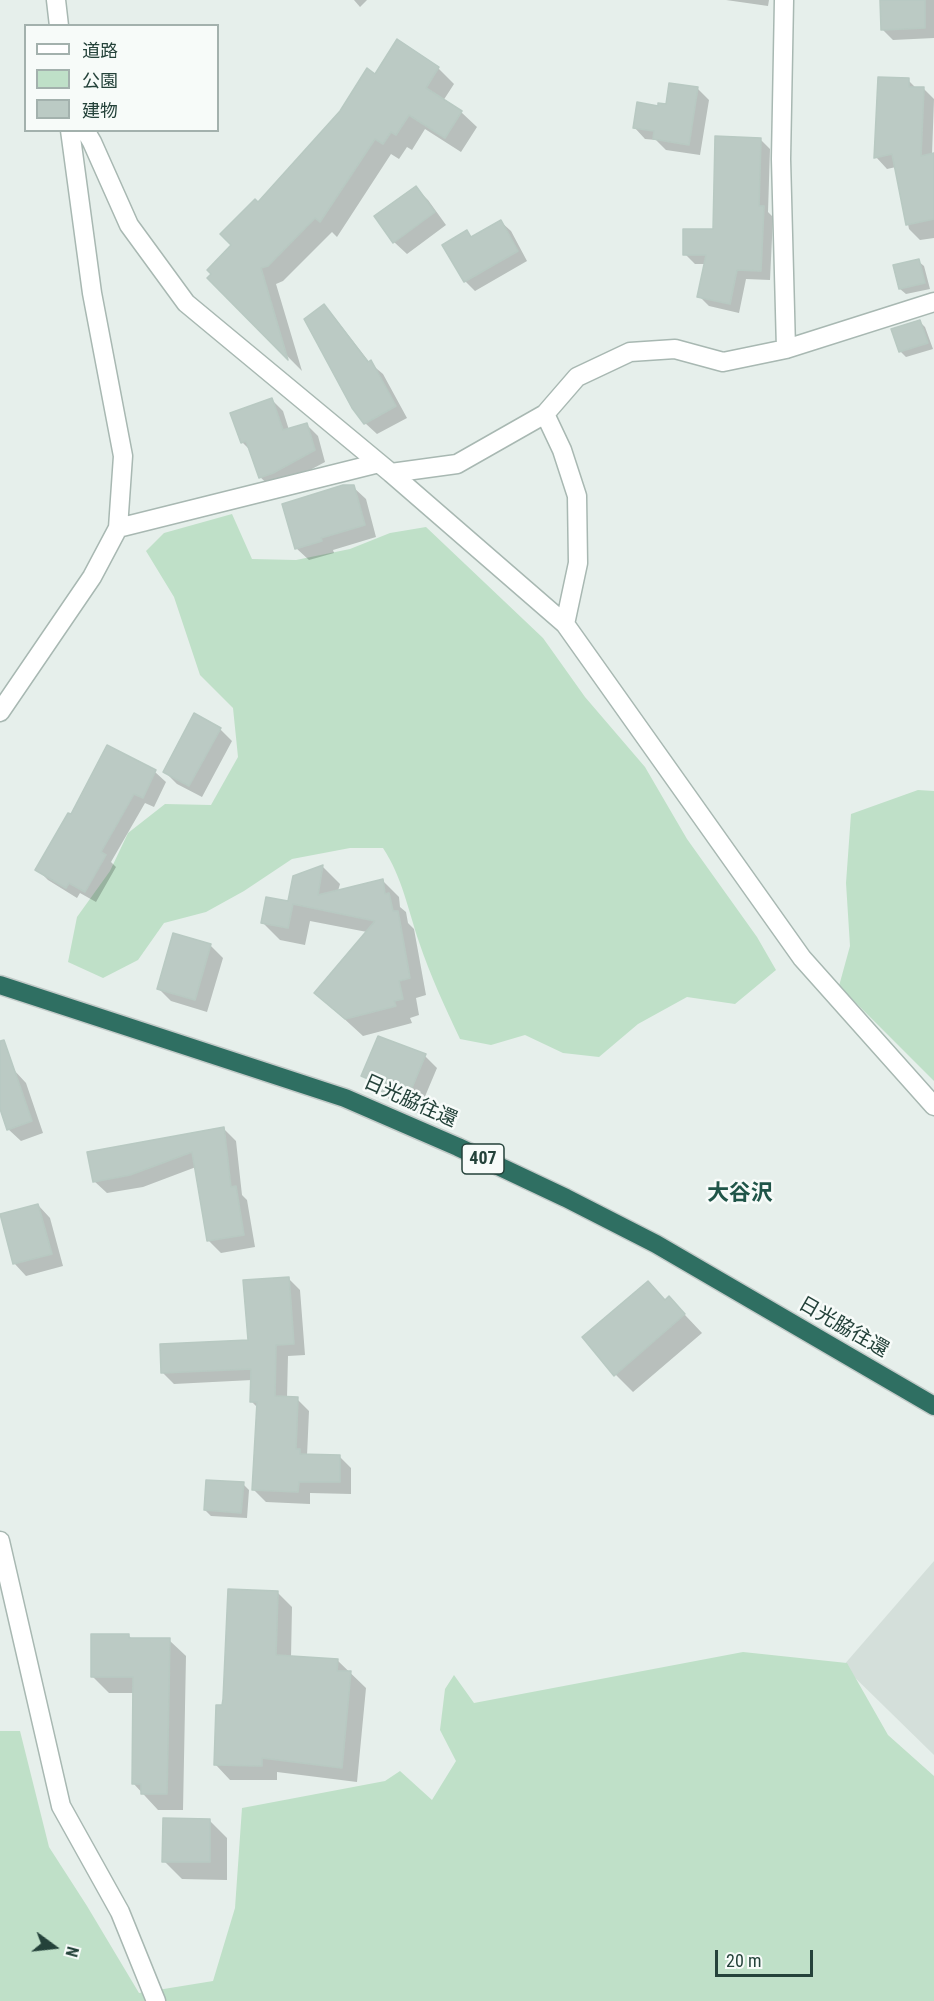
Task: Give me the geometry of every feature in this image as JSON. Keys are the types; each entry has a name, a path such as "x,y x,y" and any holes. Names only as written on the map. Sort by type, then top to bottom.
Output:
{"highway":[{"name":"日光脇往還","path":"0,986 345,1098 458,1147 656,1244 934,1406"}],"street":[{"path":"57,0 59,24"},
{"path":"784,0 781,159 786,349"},
{"path":"0,712 92,577 118,528 123,456 92,293 70,132"},
{"path":"85,132 129,225 186,303 385,468 565,624 802,958 934,1106"},
{"path":"118,528 385,468 457,464 546,414 577,377 630,352 675,349 723,362 786,349 934,303"},
{"path":"546,414 562,450 577,496 578,563 565,624"},
{"path":"0,1541 61,1806 120,1912 156,2001"}],"shaded area":[{"path":"934,1561 934,1755 843,1666"}],"green space":[{"path":"232,514 252,559 296,560 350,549 390,533 426,527 543,638 585,697 645,767 687,839 757,937 776,970 735,1004 687,997 638,1024 599,1057 563,1053 525,1035 491,1045 460,1039 428,967 400,882 383,848 350,848 292,859 244,891 206,912 164,923 138,960 103,978 68,962 77,917 110,871 128,833 165,804 211,805 238,757 233,708 200,675 174,597 146,551 164,533"},
{"path":"918,790 934,791 934,1081 839,986 850,946 846,883 851,814"},
{"path":"743,1652 847,1663 888,1735 934,1776 934,2001 0,2001 0,1731 20,1731 49,1847 139,1993 213,1981 235,1908 242,1808 385,1781 400,1771 432,1800 456,1761 440,1730 445,1689 454,1675 474,1703"}],"building":[{"path":"880,0 925,0 925,28 881,30"},
{"path":"397,39 439,67 426,88 462,111 445,138 409,115 396,135 391,132 383,144 375,139 320,222 315,218 268,266 261,268 288,360 207,278 211,274 207,270 231,245 220,234 255,199 258,202 340,111 367,68 375,74"},
{"path":"878,77 909,78 909,87 924,87 921,156 934,153 934,219 906,225 892,154 874,158"},
{"path":"669,83 698,87 689,145 653,139 654,131 633,128 637,102 658,106 658,103 666,104"},
{"path":"715,136 761,138 759,206 764,206 761,271 737,270 730,304 697,297 706,255 683,255 683,229 713,229"},
{"path":"416,186 435,212 393,243 374,216"},
{"path":"501,220 518,251 464,282 442,245 467,230 471,237"},
{"path":"919,259 925,283 899,289 893,265"},
{"path":"324,304 368,362 371,360 396,406 364,424 352,408 304,319"},
{"path":"920,320 928,343 899,352 891,329"},
{"path":"272,398 283,430 307,423 315,450 259,478 246,441 241,443 230,413"},
{"path":"343,485 354,485 365,525 321,538 322,541 295,549 282,504"},
{"path":"194,713 221,728 189,786 163,772"},
{"path":"107,745 156,770 143,798 134,794 101,852 106,855 85,892 69,883 66,888 35,870 68,813 71,814"},
{"path":"323,865 318,895 383,879 385,894 389,893 393,911 398,911 410,978 399,981 403,999 394,1001 396,1006 345,1019 314,993 375,921 293,904 288,928 261,923 266,897 288,901 293,876"},
{"path":"173,933 211,944 195,1000 157,989"},
{"path":"378,1036 426,1054 406,1102 377,1090 380,1084 361,1076"},
{"path":"4,1040 32,1121 7,1130 0,1109 0,1041"},
{"path":"224,1127 231,1187 236,1186 244,1235 207,1241 192,1152 130,1175 93,1182 87,1152"},
{"path":"38,1204 52,1254 13,1264 0,1214"},
{"path":"289,1277 294,1344 276,1345 275,1396 298,1397 296,1449 300,1449 300,1454 340,1455 340,1482 299,1482 298,1492 252,1490 257,1402 250,1402 251,1369 161,1373 160,1344 248,1340 243,1280"},
{"path":"648,1281 665,1300 669,1296 685,1314 614,1376 582,1337"},
{"path":"206,1480 244,1482 241,1513 204,1510"},
{"path":"228,1589 278,1591 276,1655 338,1659 337,1671 351,1671 342,1768 262,1758 262,1766 214,1765 216,1705 222,1705 223,1699"},
{"path":"91,1634 129,1634 129,1638 170,1638 167,1794 141,1794 141,1784 132,1784 133,1677 91,1677"},
{"path":"163,1818 210,1819 210,1862 162,1862"}],"district":[{"name":"大谷沢","path":"740,1194"}]}
